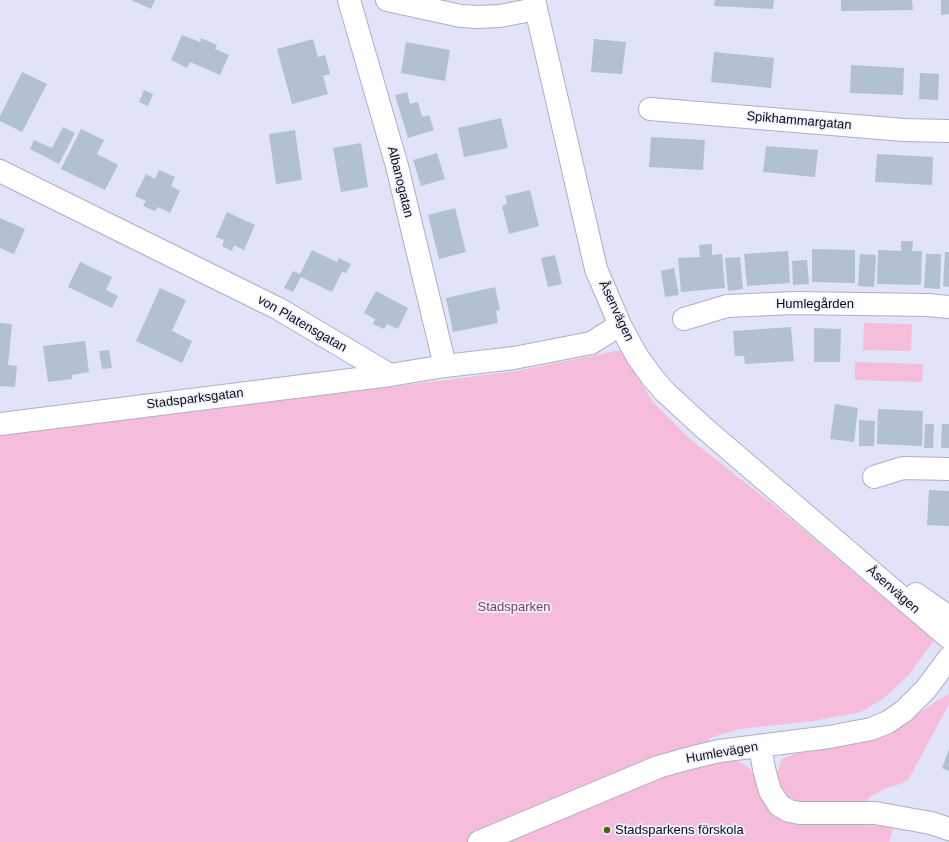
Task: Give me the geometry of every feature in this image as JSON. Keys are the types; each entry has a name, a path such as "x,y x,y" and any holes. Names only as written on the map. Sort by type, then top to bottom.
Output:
{"street":[{"name":"Albanogatan","path":"350,0 396,166 445,366"},
{"path":"387,0 461,16 478,17 500,16 535,4"},
{"name":"Åsenvägen","path":"535,4 596,269 620,325 638,356 652,377 665,392 703,427 949,638"},
{"name":"Spikhammargatan","path":"650,109 904,130 949,131"},
{"name":"von Platensgatan","path":"0,171 279,309 390,375"},
{"name":"Humlegården","path":"684,319 727,306 786,303 919,304 949,307"},
{"path":"390,375 445,366 514,358 591,343 620,325"},
{"name":"Stadsparksgatan","path":"0,424 390,375"},
{"path":"874,477 903,468 949,469"},
{"name":"Åsenvägen","path":"837,541 949,617"},
{"name":"Humlevägen","path":"479,842 514,834 658,767 719,751 828,737 871,729 888,722 904,711 926,689 949,658"},
{"path":"760,746 770,791 779,805 789,811 800,813 875,813 931,823 949,829"}],"green space":[{"path":"864,323 912,324 911,351 863,350"},
{"name":"Stadsparken","path":"620,350 653,402 690,439 776,507 934,640 909,675 884,698 861,712 813,721 740,729 709,738 714,762 726,759 740,762 750,769 760,787 800,823 894,826 889,842 0,842 0,436 517,371"},
{"path":"855,362 923,364 922,382 855,380"},
{"path":"949,694 949,704 908,780 871,796 863,805 792,805 783,797 776,776 782,759 794,754 887,736 935,702"}],"building":[{"path":"131,0 155,0 151,9"},
{"path":"715,0 774,0 773,9 714,6"},
{"path":"841,0 912,0 913,10 841,11"},
{"path":"941,0 949,0 949,14 941,15"},
{"path":"182,35 200,42 201,38 217,45 215,49 229,55 220,75 190,62 187,68 171,60"},
{"path":"313,39 318,57 325,55 330,74 323,76 328,94 292,104 277,49"},
{"path":"594,39 626,42 622,74 591,72"},
{"path":"406,42 450,50 445,81 401,73"},
{"path":"714,52 774,58 771,88 711,82"},
{"path":"851,65 904,68 903,95 850,93"},
{"path":"22,72 47,84 22,132 0,121 0,116"},
{"path":"920,73 939,74 938,100 919,99"},
{"path":"144,90 153,94 148,106 139,102"},
{"path":"407,92 410,104 418,102 422,117 429,115 434,130 408,138 395,95"},
{"path":"501,118 508,148 464,157 458,128"},
{"path":"63,127 75,133 59,164 30,149 34,140 52,148"},
{"path":"81,129 104,140 97,154 118,165 105,190 61,169"},
{"path":"295,130 302,180 276,184 269,134"},
{"path":"651,137 705,140 703,170 649,167"},
{"path":"361,143 368,187 341,192 333,148"},
{"path":"766,146 818,150 815,177 763,172"},
{"path":"437,153 445,179 421,186 413,160"},
{"path":"877,154 933,157 932,185 875,182"},
{"path":"159,170 175,177 171,186 180,191 170,213 158,207 155,211 143,206 146,201 135,196 146,174 155,179"},
{"path":"530,190 539,226 509,234 502,206 507,204 505,196"},
{"path":"455,208 466,252 439,259 428,215"},
{"path":"227,212 255,225 244,250 234,245 232,251 222,246 224,240 216,237"},
{"path":"0,218 25,229 14,254 0,248"},
{"path":"901,241 913,241 912,251 922,251 921,285 877,284 878,250 901,251"},
{"path":"712,244 712,255 722,254 725,288 681,292 678,258 700,257 699,245"},
{"path":"812,249 855,250 855,283 812,282"},
{"path":"312,250 337,262 339,258 351,264 346,273 342,272 332,292 301,277 293,292 284,288 293,271 300,274"},
{"path":"788,251 790,283 747,286 744,254"},
{"path":"945,252 949,252 949,287 943,286"},
{"path":"860,254 876,255 874,287 858,286"},
{"path":"926,254 941,254 940,289 924,288"},
{"path":"555,255 562,284 548,287 541,258"},
{"path":"740,257 743,289 728,291 725,258"},
{"path":"807,260 809,284 793,285 792,261"},
{"path":"80,262 112,277 106,290 118,296 112,308 68,287"},
{"path":"674,268 679,295 665,297 661,271"},
{"path":"495,287 500,310 496,311 498,323 453,332 446,298"},
{"path":"160,288 186,300 172,331 192,341 182,363 136,341"},
{"path":"376,291 408,308 398,329 387,324 384,329 373,324 375,319 364,313"},
{"path":"0,323 12,324 8,365 17,366 15,387 0,386"},
{"path":"791,327 794,361 745,364 744,356 735,356 733,331"},
{"path":"814,328 841,329 840,362 814,362"},
{"path":"85,341 89,372 72,375 72,379 48,382 43,346"},
{"path":"109,350 112,368 102,369 99,351"},
{"path":"835,404 858,408 854,442 830,439"},
{"path":"878,409 923,411 922,446 877,444"},
{"path":"859,420 875,421 874,446 859,446"},
{"path":"925,424 934,424 933,448 924,448"},
{"path":"942,424 949,424 949,448 941,448"},
{"path":"929,490 949,491 949,526 927,525"},
{"path":"949,749 949,771 942,768"}],"place":[{"name":"Stadsparkens förskola","path":"607,830"}]}
